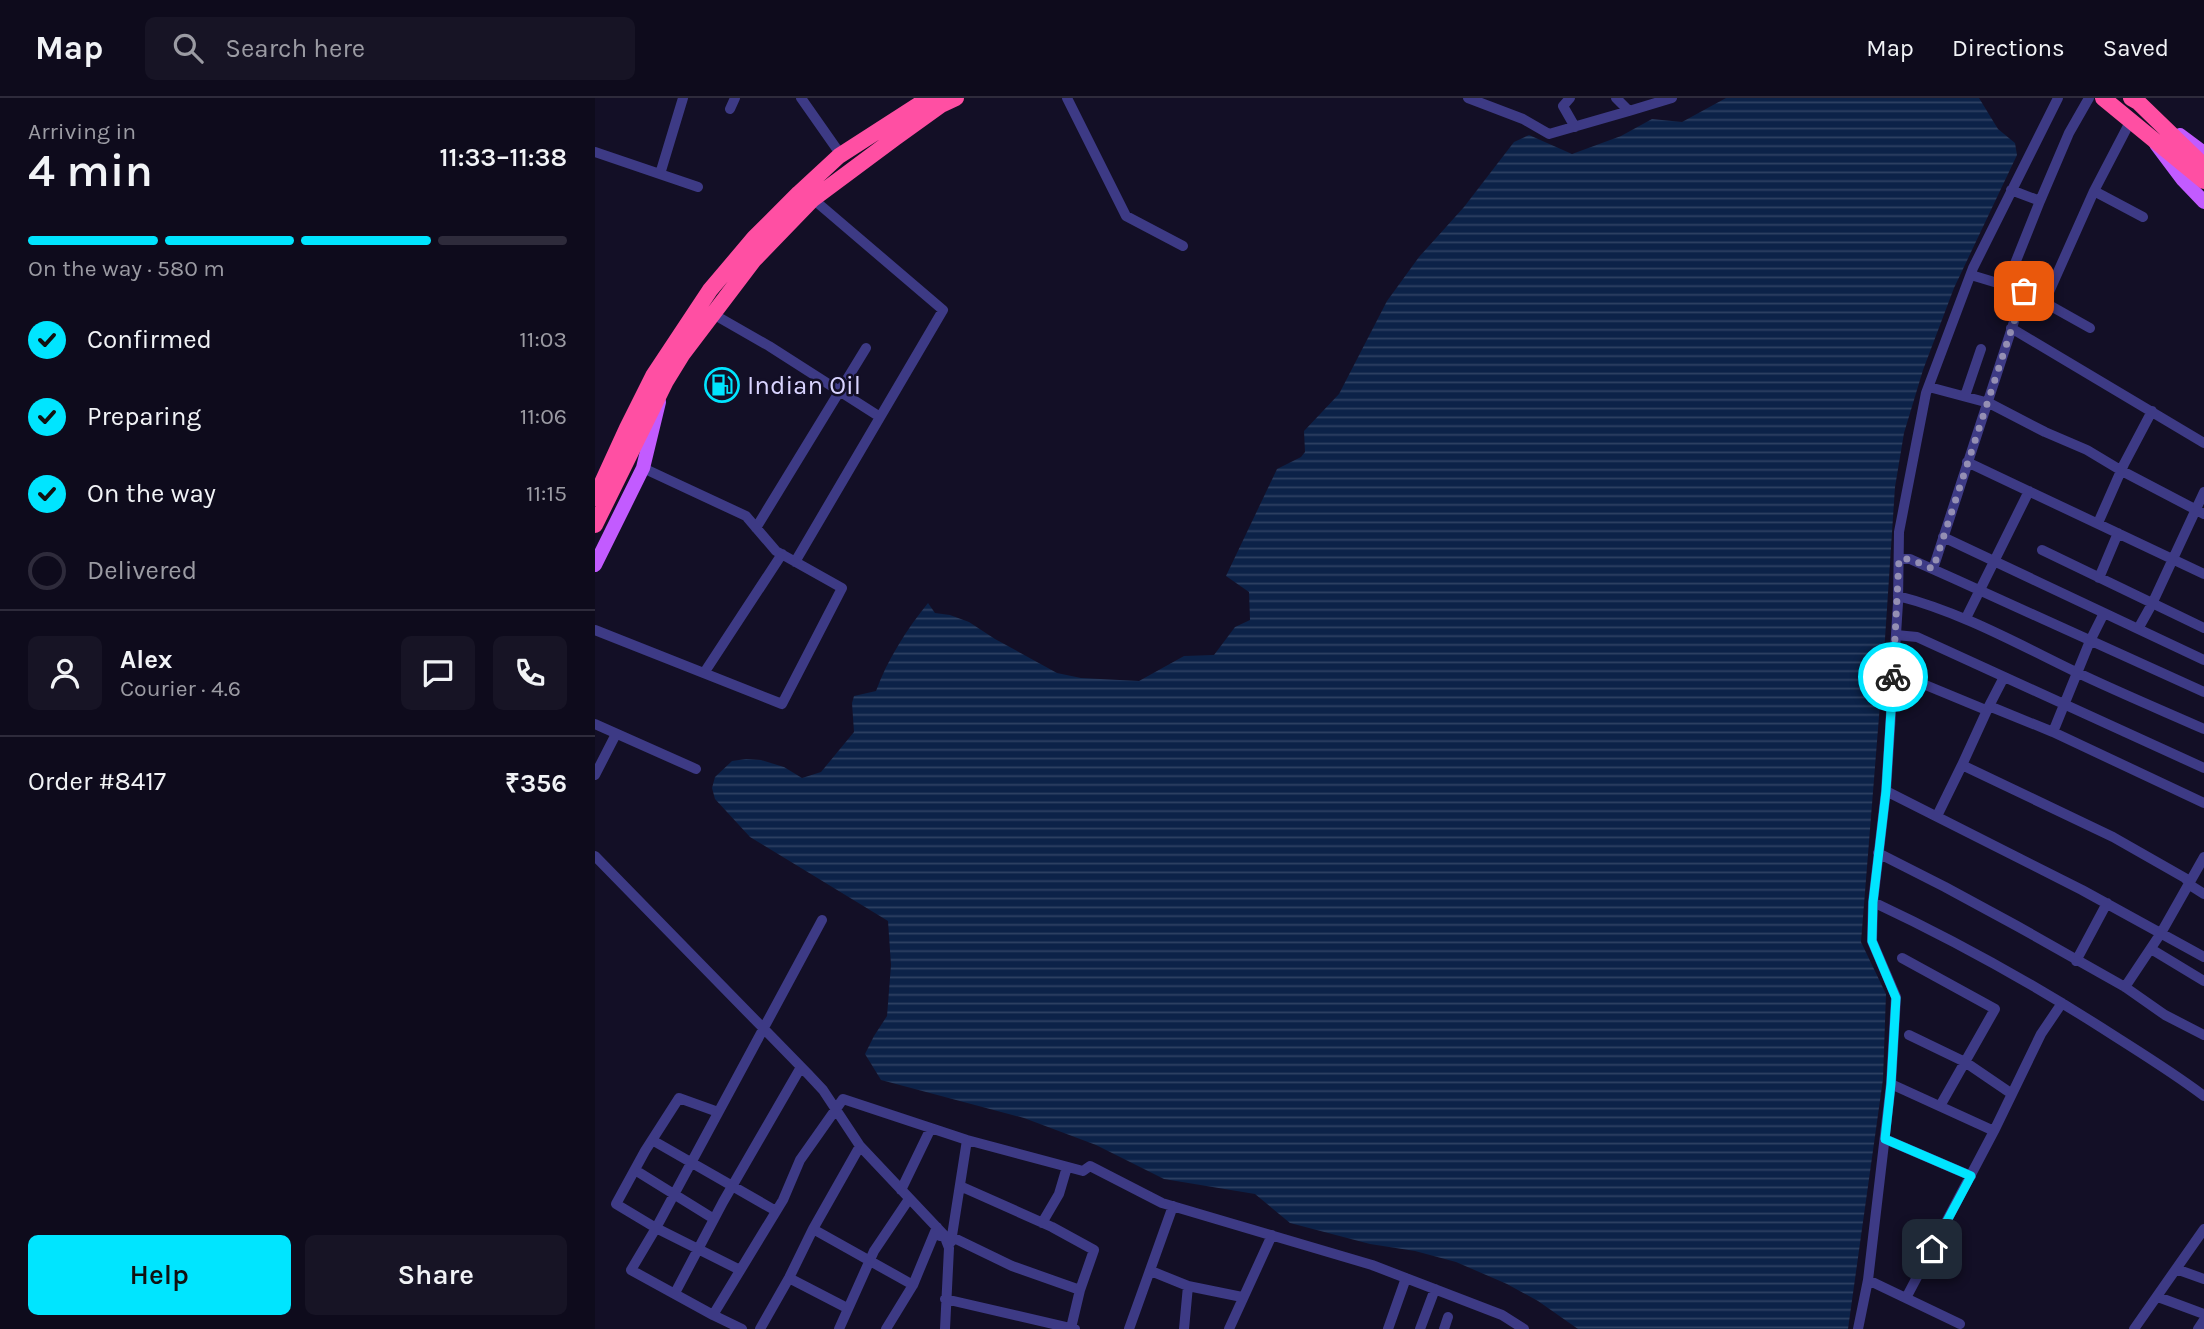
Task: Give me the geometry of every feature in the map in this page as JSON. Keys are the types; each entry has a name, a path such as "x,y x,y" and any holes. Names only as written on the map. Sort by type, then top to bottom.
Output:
{"highway":[{"path":"595,498 653,376 710,290 763,229 841,155 929,98"},
{"path":"595,524 666,381 682,355 754,260 813,199 941,105 956,98"},
{"path":"2103,98 2204,181"},
{"path":"2136,99 2204,166"}],"main road":[{"path":"2136,99 2204,153"},
{"path":"2153,140 2167,161 2204,202"},
{"path":"595,565 643,468 666,381"}],"street":[{"path":"660,174 683,98"},
{"path":"730,109 735,98"},
{"path":"801,98 841,155"},
{"path":"1066,98 1126,215 1183,246"},
{"path":"1468,98 1523,119 1549,134 1672,98"},
{"path":"1570,98 1563,106 1575,127"},
{"path":"1616,98 1629,111"},
{"path":"1858,1329 1868,1280 1885,1139 1896,998 1872,941 1873,902 1886,791 1898,596 1899,532 1929,387 1971,275 2058,98"},
{"path":"2007,286 2069,133 2089,98"},
{"path":"2045,301 2094,191 2130,122"},
{"path":"595,152 698,187"},
{"path":"2011,190 2040,201"},
{"path":"2094,191 2143,217"},
{"path":"795,562 943,310 813,199"},
{"path":"1971,275 2024,291 2090,328"},
{"path":"1933,569 2024,291"},
{"path":"713,314 769,346 880,417"},
{"path":"2011,328 2204,443"},
{"path":"756,528 866,348"},
{"path":"1965,396 1980,349"},
{"path":"1929,387 1989,403 2087,450 2200,512"},
{"path":"2098,523 2152,411"},
{"path":"1967,463 2204,574"},
{"path":"595,630 782,704 842,588 776,551 746,516 643,468"},
{"path":"1966,618 2028,491"},
{"path":"2138,629 2200,512 2204,492"},
{"path":"2099,578 2118,533"},
{"path":"1943,537 2204,660"},
{"path":"2042,550 2204,628"},
{"path":"704,673 782,554"},
{"path":"1899,559 1910,559 1933,569 2204,692"},
{"path":"1898,596 1966,618 2204,729"},
{"path":"2053,732 2104,612"},
{"path":"1896,635 1917,637 2204,768"},
{"path":"1893,672 2053,732 2204,803"},
{"path":"1937,816 2004,677"},
{"path":"595,724 696,769"},
{"path":"595,775 616,734"},
{"path":"1962,765 2113,837 2185,878 2204,894"},
{"path":"1886,791 2107,903 2204,957"},
{"path":"1878,853 2125,987 2165,1015 2204,1035"},
{"path":"595,856 823,1090 860,1146 947,1242 949,1255 945,1329"},
{"path":"2125,987 2161,933 2204,857"},
{"path":"1873,902 1921,925 2062,1003 2166,1068 2204,1096"},
{"path":"2076,961 2107,903"},
{"path":"742,1329 715,1321 675,1293 631,1270 822,920"},
{"path":"2151,949 2204,981"},
{"path":"1902,958 1995,1009 1940,1106"},
{"path":"1906,1298 2042,1034 2062,1003"},
{"path":"1909,1035 1965,1062 2012,1094"},
{"path":"675,1293 732,1186 801,1067"},
{"path":"1891,1084 1994,1131"},
{"path":"718,1112 679,1098 616,1204 656,1228 740,1270"},
{"path":"715,1321 740,1270 776,1211 800,1160 842,1099 967,1140 1083,1171 1090,1166 1162,1203 1372,1265 1436,1289 1500,1321 1524,1329"},
{"path":"839,1329 869,1262 905,1195 931,1128"},
{"path":"1885,1139 1971,1176"},
{"path":"652,1140 776,1211"},
{"path":"886,1329 941,1234 960,1185 967,1140"},
{"path":"760,1329 860,1146"},
{"path":"1042,1223 1059,1194 1067,1167"},
{"path":"635,1170 714,1219"},
{"path":"945,1299 1073,1329 1080,1290 1094,1250 960,1185"},
{"path":"1129,1329 1173,1206"},
{"path":"813,1229 912,1284"},
{"path":"941,1234 1012,1266 1080,1290"},
{"path":"1229,1329 1272,1235"},
{"path":"2134,1329 2202,1236"},
{"path":"2176,1269 2204,1279"},
{"path":"1151,1270 1188,1286 1242,1297"},
{"path":"789,1278 847,1308"},
{"path":"1388,1329 1406,1278"},
{"path":"1868,1280 1962,1327"},
{"path":"1184,1329 1188,1286"},
{"path":"1420,1329 1436,1289"},
{"path":"2158,1297 2204,1314"},
{"path":"1444,1329 1448,1317"},
{"path":"2198,1329 2204,1320"}],"water":[{"path":"1726,98 1979,98 1998,129 2015,143 2017,155 1954,288 1923,370 1904,433 1895,487 1861,942 1886,994 1883,1079 1848,1329 1578,1329 1538,1301 1456,1262 1415,1251 1370,1244 1290,1223 1255,1194 1164,1179 1096,1145 1024,1118 881,1080 865,1054 887,1016 891,965 888,921 750,837 715,799 712,788 715,777 732,761 746,759 761,760 784,767 802,778 821,772 854,732 854,696 876,691 898,645 928,603 935,613 969,622 1057,673 1081,678 1139,681 1184,656 1214,655 1235,627 1250,620 1249,592 1226,576 1277,469 1301,457 1305,452 1304,431 1339,394 1387,301 1419,257 1464,207 1514,142 1529,135 1572,154 1621,136 1652,119 1682,122"}],"way so far":[{"path":"1893,677 1899,559 1910,559 1933,569 2024,291"}],"place":[{"name":"Indian Oil","path":"722,385"}],"route":[{"path":"1893,677 1872,941 1896,998 1885,1139 1971,1176 1932,1249"}]}
